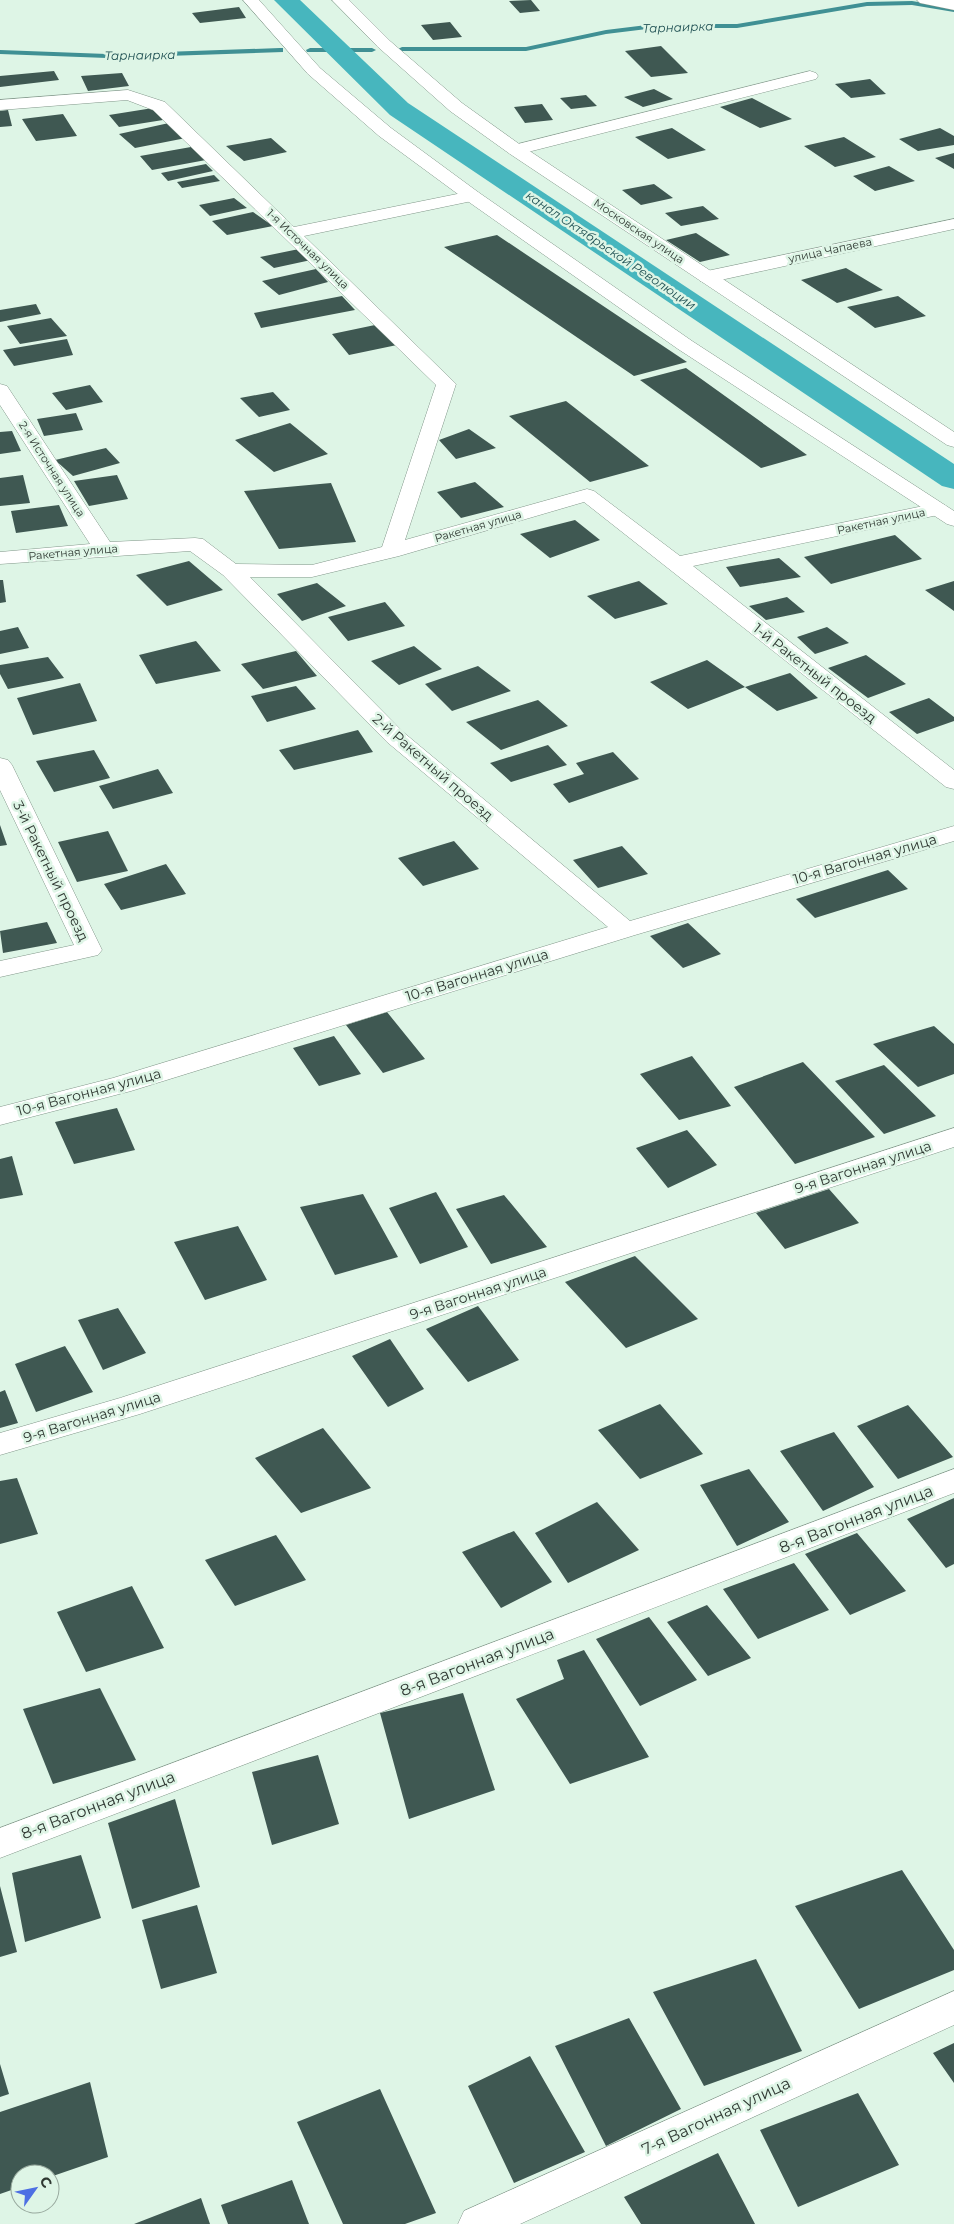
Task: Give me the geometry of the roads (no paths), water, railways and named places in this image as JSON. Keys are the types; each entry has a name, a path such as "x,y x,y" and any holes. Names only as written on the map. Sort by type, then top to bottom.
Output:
{"street":[{"path":"251,0 314,71 385,132 472,196 685,344 946,515"},
{"name":"Московская улица","path":"340,0 384,44 456,106 516,150 954,440"},
{"path":"925,0 954,5"},
{"path":"516,150 810,76"},
{"name":"1-я Источная улица","path":"0,105 128,95 159,106 446,384 391,551"},
{"path":"292,233 472,196"},
{"path":"946,226 954,238"},
{"name":"улица Чапаева","path":"707,277 946,226"},
{"name":"2-я Источная улица","path":"0,390 104,549"},
{"name":"Ракетная улица","path":"0,558 104,549 196,544 231,570 312,571 391,551 587,495 676,563 946,515"},
{"name":"1-й Ракетный проезд","path":"676,563 954,782"},
{"name":"2-й Ракетный проезд","path":"231,570 395,737 626,930"},
{"name":"3-й Ракетный проезд","path":"0,765 89,950 0,969"},
{"name":"10-я Вагонная улица","path":"0,1116 121,1085 626,930 954,833"},
{"name":"9-я Вагонная улица","path":"0,1444 138,1403 954,1137"},
{"name":"8-я Вагонная улица","path":"0,1842 954,1482"},
{"name":"7-я Вагонная улица","path":"478,2224 954,2007"}],"waterway":[{"name":"канал Октябрьской Революции","path":"286,0 399,109 954,479"},
{"name":"Тарнаирка","path":"402,49 526,49 606,32 655,26 737,26 867,4 912,3 954,10"},
{"name":"Тарнаирка","path":"0,52 107,56 280,50"},
{"name":"Тарнаирка","path":"310,50 372,50"}]}
